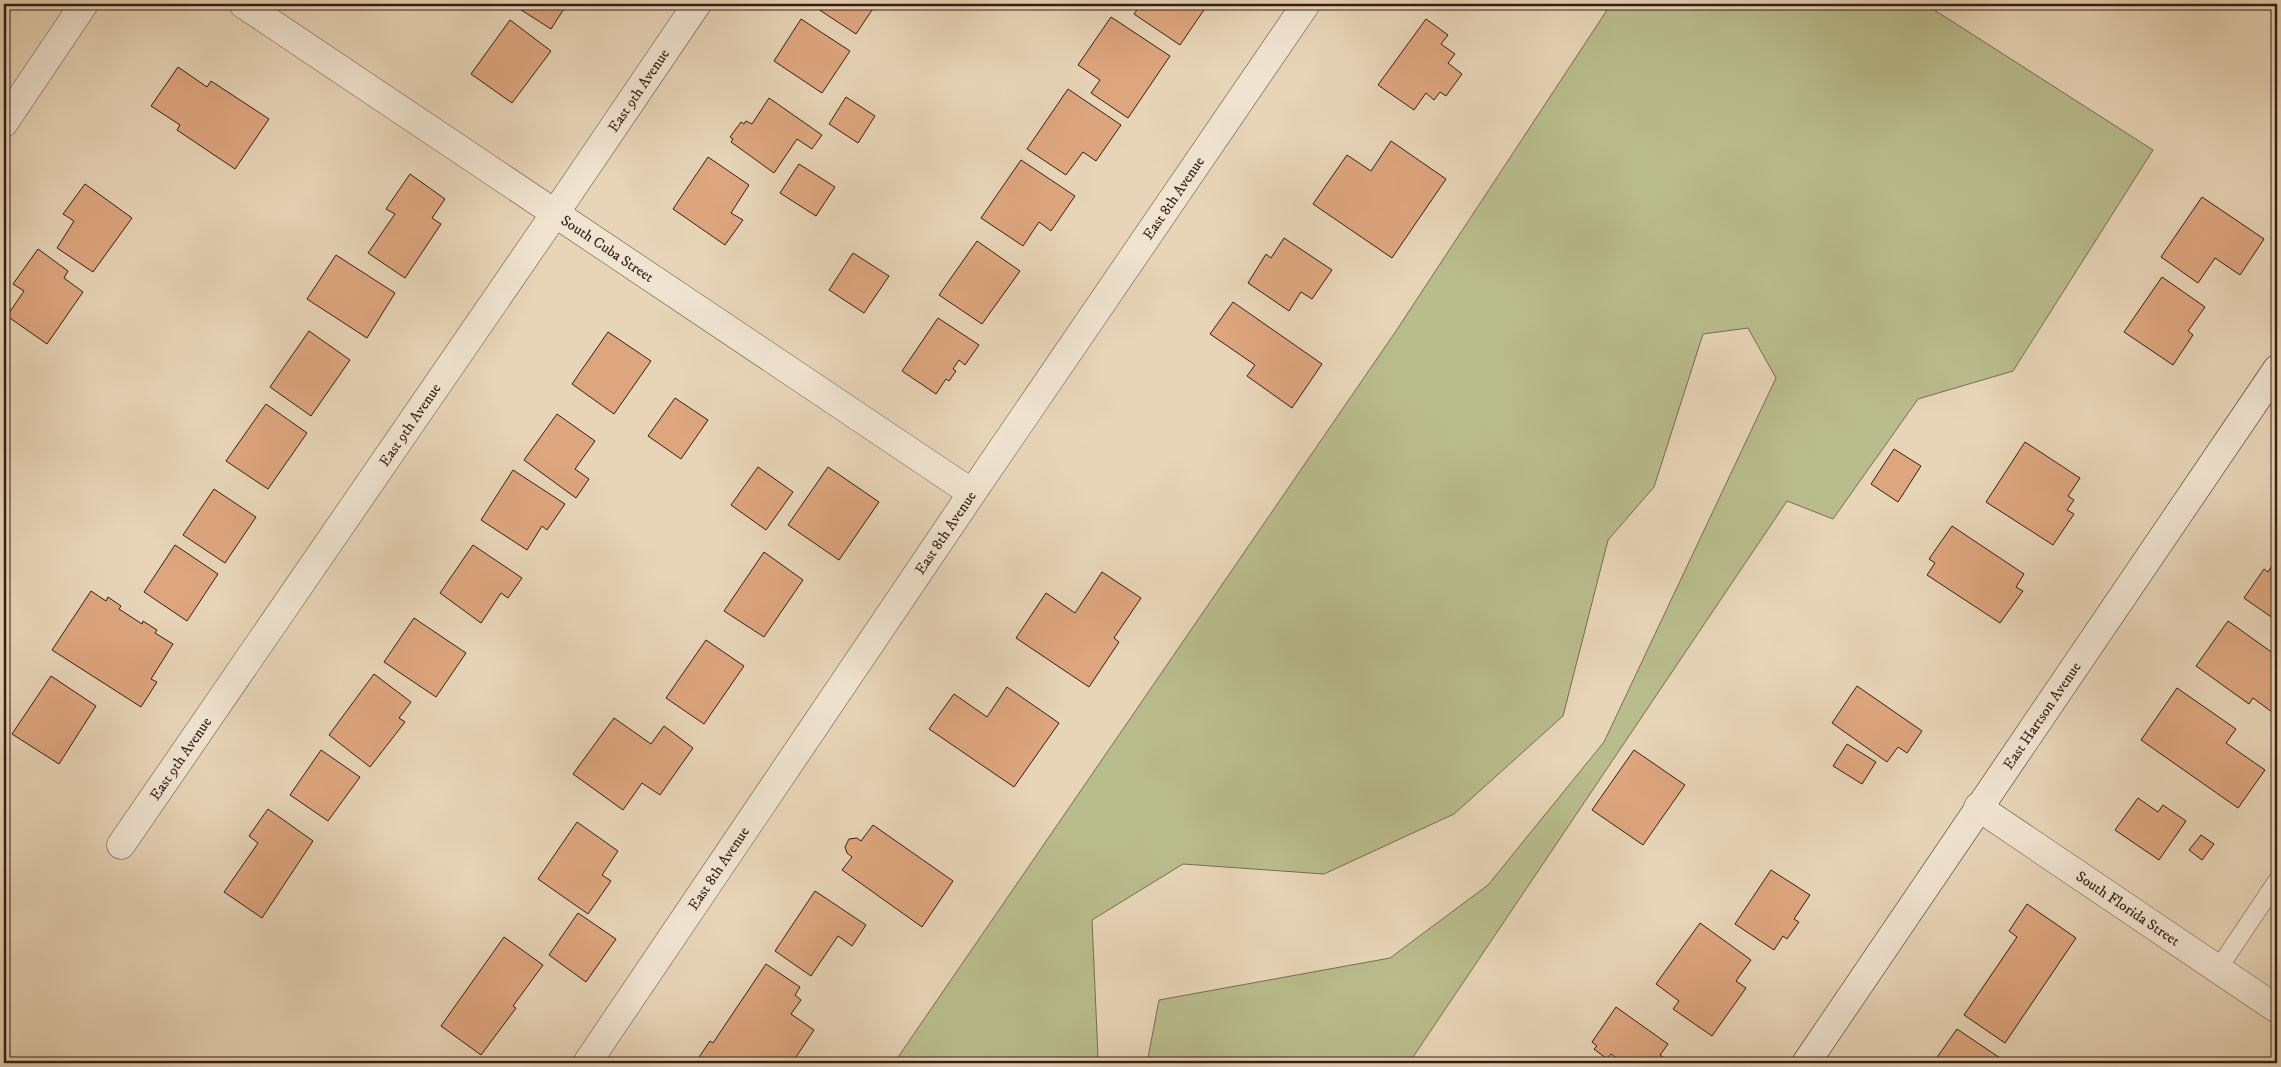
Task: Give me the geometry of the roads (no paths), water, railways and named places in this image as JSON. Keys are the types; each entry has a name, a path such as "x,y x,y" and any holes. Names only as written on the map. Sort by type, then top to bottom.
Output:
{"street":[{"path":"4,123 84,4"},
{"name":"South Cuba Street","path":"243,4 556,212 972,493"},
{"name":"East 9th Avenue","path":"122,844 697,4"},
{"name":"East 8th Avenue","path":"587,1063 972,493 1306,4"},
{"name":"East Hartson Avenue","path":"1806,1063 2277,369"},
{"name":"South Florida Street","path":"1978,807 2277,1009"}],"lane":[{"path":"2218,969 2277,881"}]}
